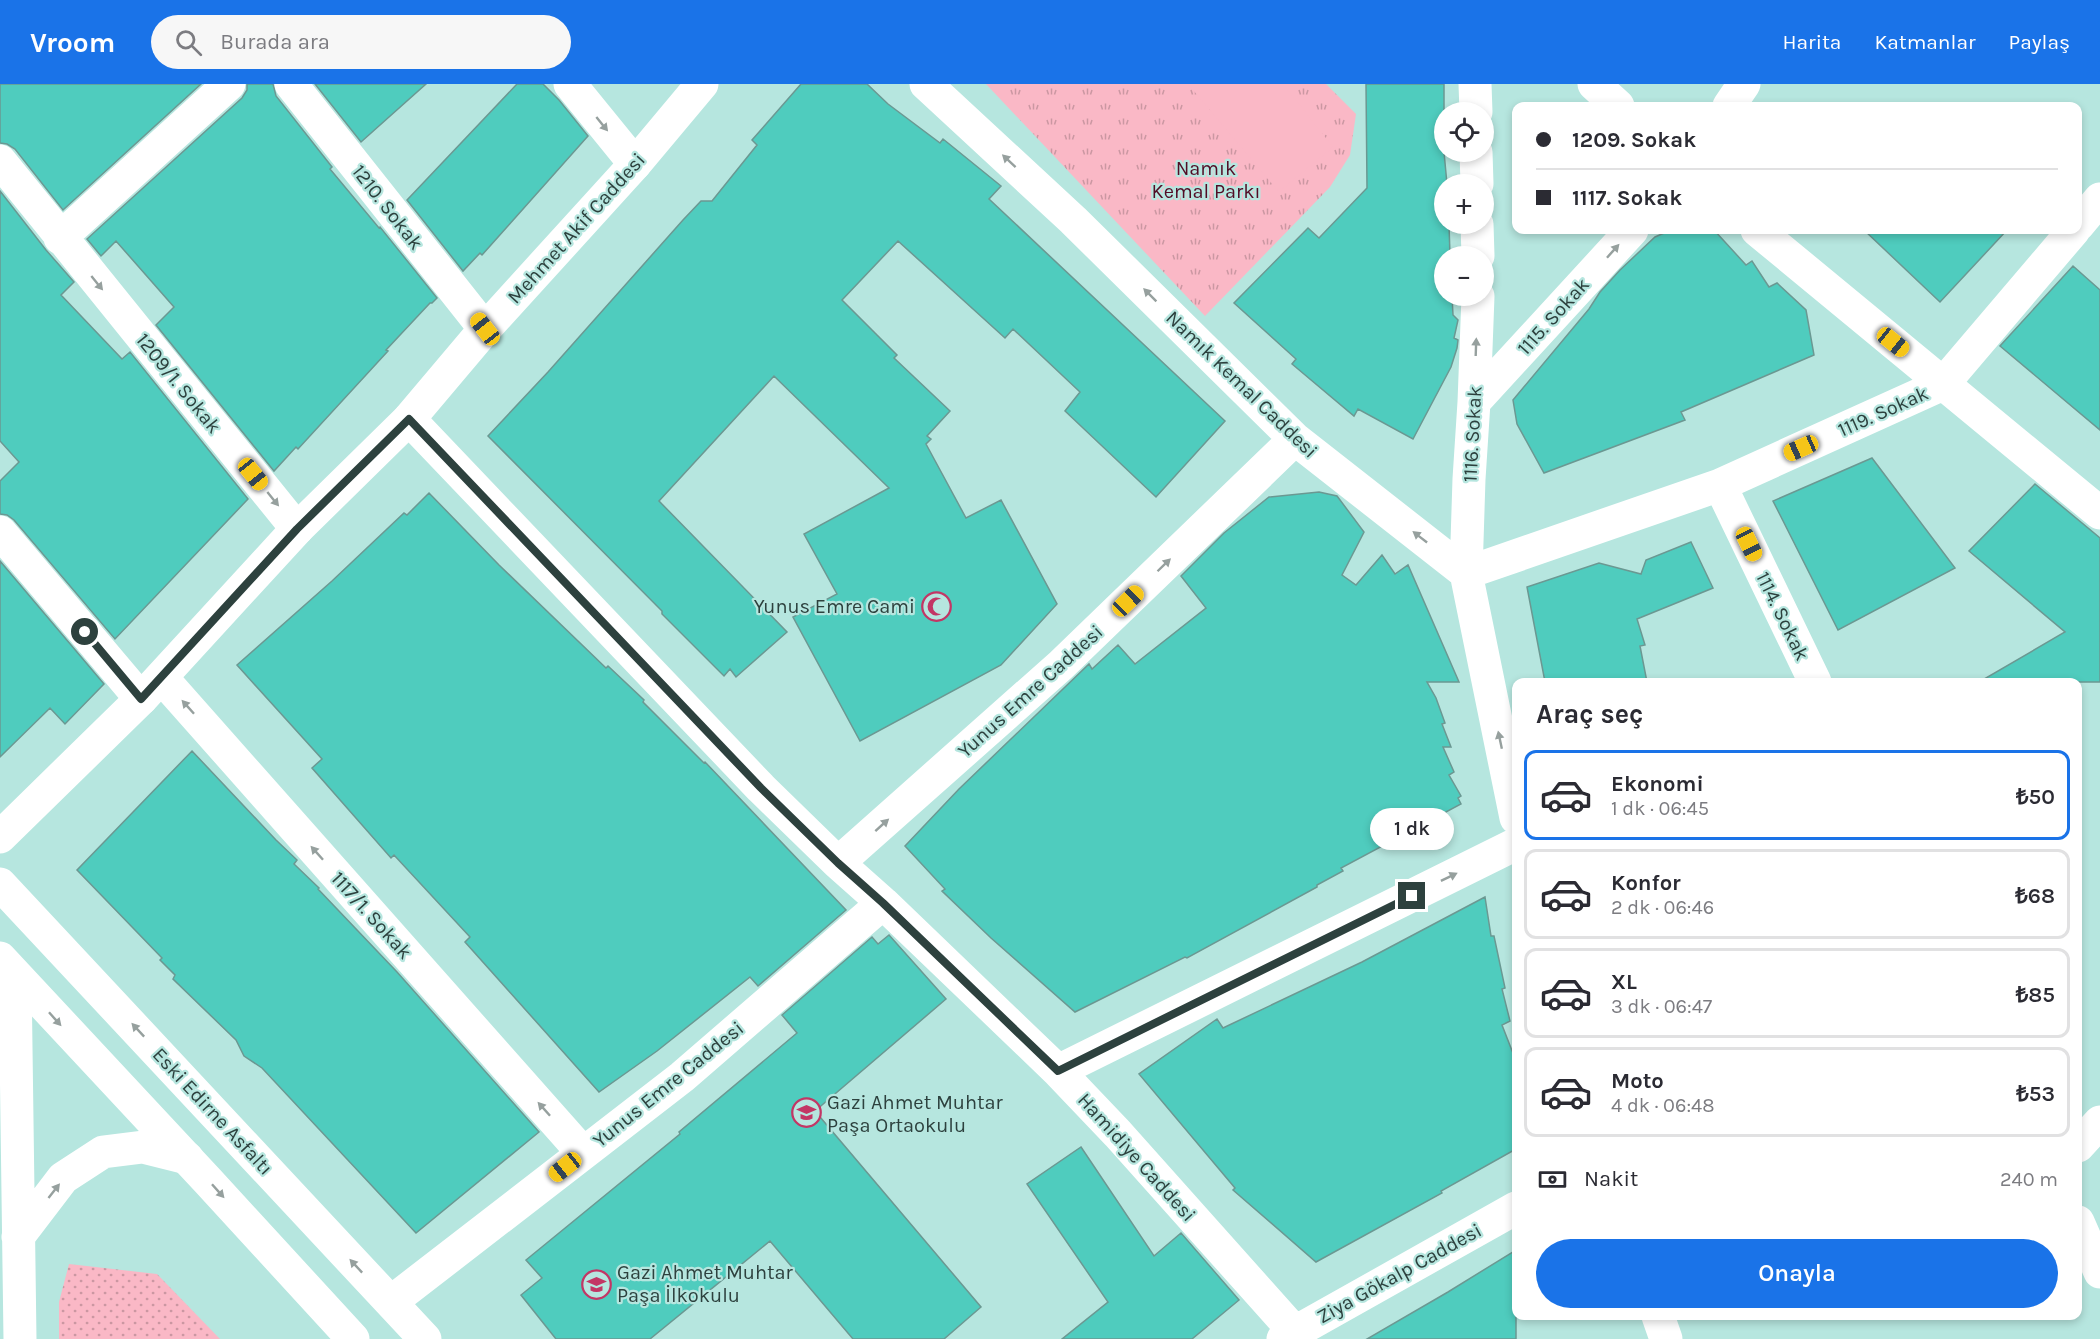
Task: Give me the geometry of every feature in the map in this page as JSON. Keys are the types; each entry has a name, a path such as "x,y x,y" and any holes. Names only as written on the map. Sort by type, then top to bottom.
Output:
{"street":[{"path":"60,238 229,84"},
{"name":"1210. Sokak","path":"291,84 485,329"},
{"path":"570,84 634,164"},
{"name":"Mehmet Akif Caddesi","path":"0,837 151,688 297,529 409,419 485,329 634,164 702,84"},
{"name":"Namık Kemal Caddesi","path":"926,84 1073,220 1295,439 1466,573"},
{"path":"1475,84 1476,102"},
{"path":"1594,84 1614,102"},
{"path":"1732,102 1744,84"},
{"name":"1209/1. Sokak","path":"0,161 10,196 60,238 297,529"},
{"path":"2082,220 2100,199"},
{"name":"1115. Sokak","path":"1474,402 1628,234"},
{"path":"1762,234 2100,513"},
{"name":"1119. Sokak","path":"1466,573 1720,485 1943,384 2071,234"},
{"name":"1116. Sokak","path":"1466,573 1468,480 1478,306"},
{"name":"Hamidiye Caddesi","path":"409,419 761,788 1058,1071 1118,1134 1292,1337"},
{"name":"Yunus Emre Caddesi","path":"838,863 1061,665 1295,439"},
{"name":"1114. Sokak","path":"1720,485 1813,678"},
{"name":"1117/1. Sokak","path":"0,532 151,688 583,1153"},
{"path":"1466,573 1512,798"},
{"path":"1058,1071 1512,846"},
{"path":"8,893 8,967 20,1339"},
{"name":"Eski Edirne Asfaltı","path":"8,893 425,1339"},
{"name":"Yunus Emre Caddesi","path":"391,1302 682,1077 883,903"},
{"path":"8,967 353,1339"},
{"path":"2082,1142 2100,1122"},
{"path":"18,1237 63,1178 103,1152 143,1147 187,1158"},
{"name":"Ziya Gökalp Caddesi","path":"1292,1337 1512,1210"},
{"path":"2082,1231 2100,1272"},
{"path":"1659,1320 1666,1339"}],"green space":[{"name":"Namık Kemal Parkı","path":"986,84 1326,84 1356,114 1350,155 1330,187 1205,316"},
{"path":"1188,84 1283,84 1333,147 1279,192"},
{"path":"69,1264 157,1274 220,1339 59,1339 59,1302"}],"building":[{"path":"0,84 201,84 63,210 15,149 0,143"},
{"path":"247,84 273,84 276,96 332,167 330,169 437,298 386,350 388,351 298,449 296,447 274,471 156,325 174,307 116,241 101,256 87,239 242,98 247,90"},
{"path":"315,84 426,84 361,142"},
{"path":"517,84 543,84 588,136 482,255 480,253 463,271 407,200"},
{"path":"801,84 867,84 888,104 940,143 943,139 1001,186 989,199 1225,421 1156,497 1065,411 1080,392 1013,329 1005,338 898,241 842,300 897,355 894,358 950,411 927,436 931,439 926,444 966,518 1001,500 1057,604 1001,665 860,741 793,617 837,594 804,534 889,488 774,376 659,501 787,632 736,677 730,669 724,676 488,436 701,201 712,201 757,145 752,140"},
{"path":"1366,84 1444,84 1444,102 1434,102 1434,162 1445,162 1446,174 1434,174 1434,234 1449,234 1450,246 1434,246 1434,306 1453,306 1453,315 1458,320 1454,338 1458,340 1451,367 1413,439 1358,409 1354,416 1292,364 1296,359 1234,303 1308,228 1319,238 1367,188"},
{"path":"0,191 74,282 61,295 122,359 130,352 248,499 115,639 14,520 7,515 0,514 0,481 19,462 0,441"},
{"path":"1662,234 1718,234 1746,265 1752,261 1769,287 1777,283 1806,310 1814,355 1681,412 1685,420 1544,473 1517,424 1513,400 1589,309 1600,292 1655,237"},
{"path":"1868,234 2003,234 1940,302"},
{"path":"2073,266 2100,290 2100,430 2000,346"},
{"path":"1872,458 1955,568 1838,630 1773,501"},
{"path":"2035,484 2100,538 2100,682 2082,682 2082,678 1986,678 2065,632 1969,551"},
{"path":"1319,492 1337,496 1364,532 1342,575 1356,585 1382,555 1395,574 1408,565 1459,682 1427,682 1436,698 1445,723 1442,724 1451,747 1443,747 1454,772 1449,775 1461,796 1458,798 1461,804 1341,868 1343,871 1317,887 1187,958 1075,1012 942,891 945,889 905,846 959,789 1089,664 1092,669 1118,645 1135,664 1206,608 1181,576 1224,533 1269,497"},
{"path":"429,493 499,565 606,668 608,666 644,700 643,702 705,762 846,910 758,986 750,977 657,1051 599,1092 465,942 470,937 394,855 391,858 312,768 322,759 237,665"},
{"path":"1691,542 1713,588 1637,619 1645,645 1640,646 1646,678 1544,678 1527,587 1599,563 1641,574 1646,560"},
{"path":"0,561 104,684 65,724 50,708 0,757"},
{"path":"192,751 297,860 294,864 397,972 539,1132 416,1233 262,1068 244,1056 236,1040 173,979 175,975 160,960 162,958 77,870"},
{"path":"1485,897 1491,936 1494,936 1505,988 1502,989 1510,1021 1502,1025 1512,1051 1512,1151 1441,1191 1442,1193 1316,1262 1233,1190 1235,1188 1139,1074 1217,1019 1223,1028 1362,962"},
{"path":"889,935 946,999 815,1111 981,1307 944,1339 853,1339 770,1241 650,1339 556,1339 521,1295 542,1278 526,1260 680,1134 679,1132 797,1033 782,1015 872,937 878,944"},
{"path":"1081,1147 1154,1256 1181,1233 1239,1300 1192,1339 1062,1339 1108,1302 1027,1184"},
{"path":"1512,1252 1512,1320 1516,1320 1516,1339 1367,1339"}],"place":[{"name":"Yunus Emre Cami","path":"936,606"},
{"name":"Gazi Ahmet Muhtar Paşa Ortaokulu","path":"806,1113"},
{"name":"Gazi Ahmet Muhtar Paşa İlkokulu","path":"596,1284"}],"route":[{"path":"85,632 141,699 297,529 409,419 761,788 1058,1071 1412,896"}]}
